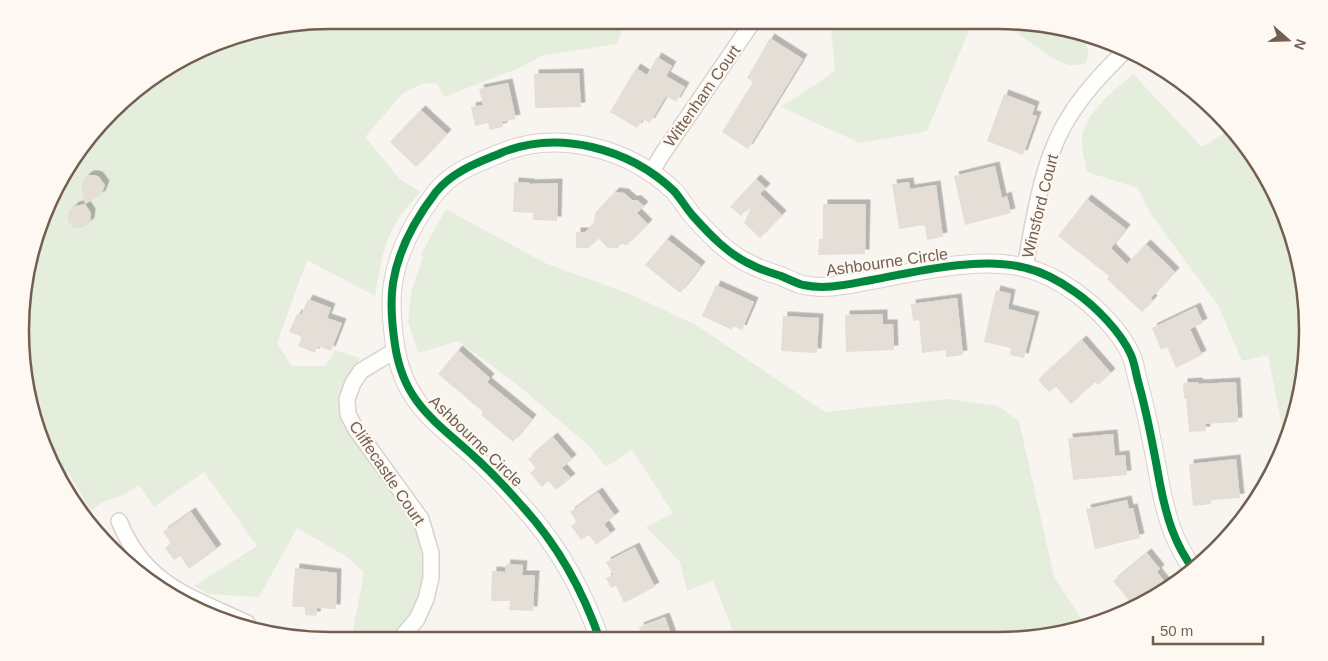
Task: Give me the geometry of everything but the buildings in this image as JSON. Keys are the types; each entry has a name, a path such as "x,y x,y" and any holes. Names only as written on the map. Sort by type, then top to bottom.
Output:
{"street":[{"name":"Wittenham Court","path":"651,173 748,29"},
{"name":"Winsford Court","path":"1025,267 1039,199 1055,144 1068,117 1107,68 1120,55"},
{"name":"Ashbourne Circle","path":"597,632 572,574 548,539 525,509 478,460 437,425 418,404 404,380 396,350 393,322 393,290 399,260 405,244 423,211 439,188 456,172 513,148 540,144 571,142 593,146 630,160 651,173 676,193 689,212 719,243 736,256 750,264 803,285 836,287 948,267 990,263 1025,267 1051,278 1077,293 1115,328 1131,355 1142,397 1167,520 1189,563"},
{"name":"Cliffecastle Court","path":"396,350 361,371 353,383 347,399 348,414 355,428 421,519 431,553 431,578 426,599 417,619 406,632"},
{"path":"119,521 127,541 151,572 177,590 226,613"}],"green space":[{"path":"311,29 623,29 616,44 541,56 519,68 444,97 437,83 421,84 402,94 365,137 400,179 420,192 398,219 387,241 375,296 307,260 277,343 292,366 326,366 335,350 360,358 347,380 341,416 346,427 408,514 421,544 423,559 423,574 415,604 408,617 396,632 353,632 364,573 349,558 297,528 259,597 208,594 194,586 257,546 204,472 154,507 139,485 122,496 106,500 91,511 68,472 66,475 45,427 39,409 31,370 29,311 39,252 60,197 80,163 117,117 147,91 180,69 215,52 252,39 291,31"},
{"path":"970,29 927,131 860,143 781,107 835,70 831,30"},
{"path":"1010,29 1037,31 1085,42 1088,50 1087,62 1079,65 1062,63 1045,54"},
{"path":"1133,74 1202,147 1225,133 1248,163 1268,197 1289,252 1299,311 1297,370 1289,409 1282,429 1268,355 1242,361 1218,305 1150,213 1138,188 1087,172 1082,145 1083,134 1092,114 1108,96"},
{"path":"446,209 545,263 632,295 696,325 825,412 947,399 998,406 1019,421 1054,577 1082,620 1037,630 1017,632 733,632 713,580 687,591 680,562 646,527 673,513 632,450 606,467 588,445 514,382 458,341 418,353 408,322 412,289 423,257 421,254"}],"cycle path":[{"path":"597,632 577,586 547,536 501,483 437,424 415,398 406,384 400,366 393,330 392,291 395,271 409,235 436,192 450,178 474,164 523,146 546,143 570,143 593,147 637,164 656,176 674,191 690,213 720,244 735,256 759,268 803,285 820,287 838,286 949,266 989,264 1026,268 1039,272 1070,288 1107,320 1121,337 1131,355 1151,434 1162,496 1168,518 1176,540 1189,563"}]}
